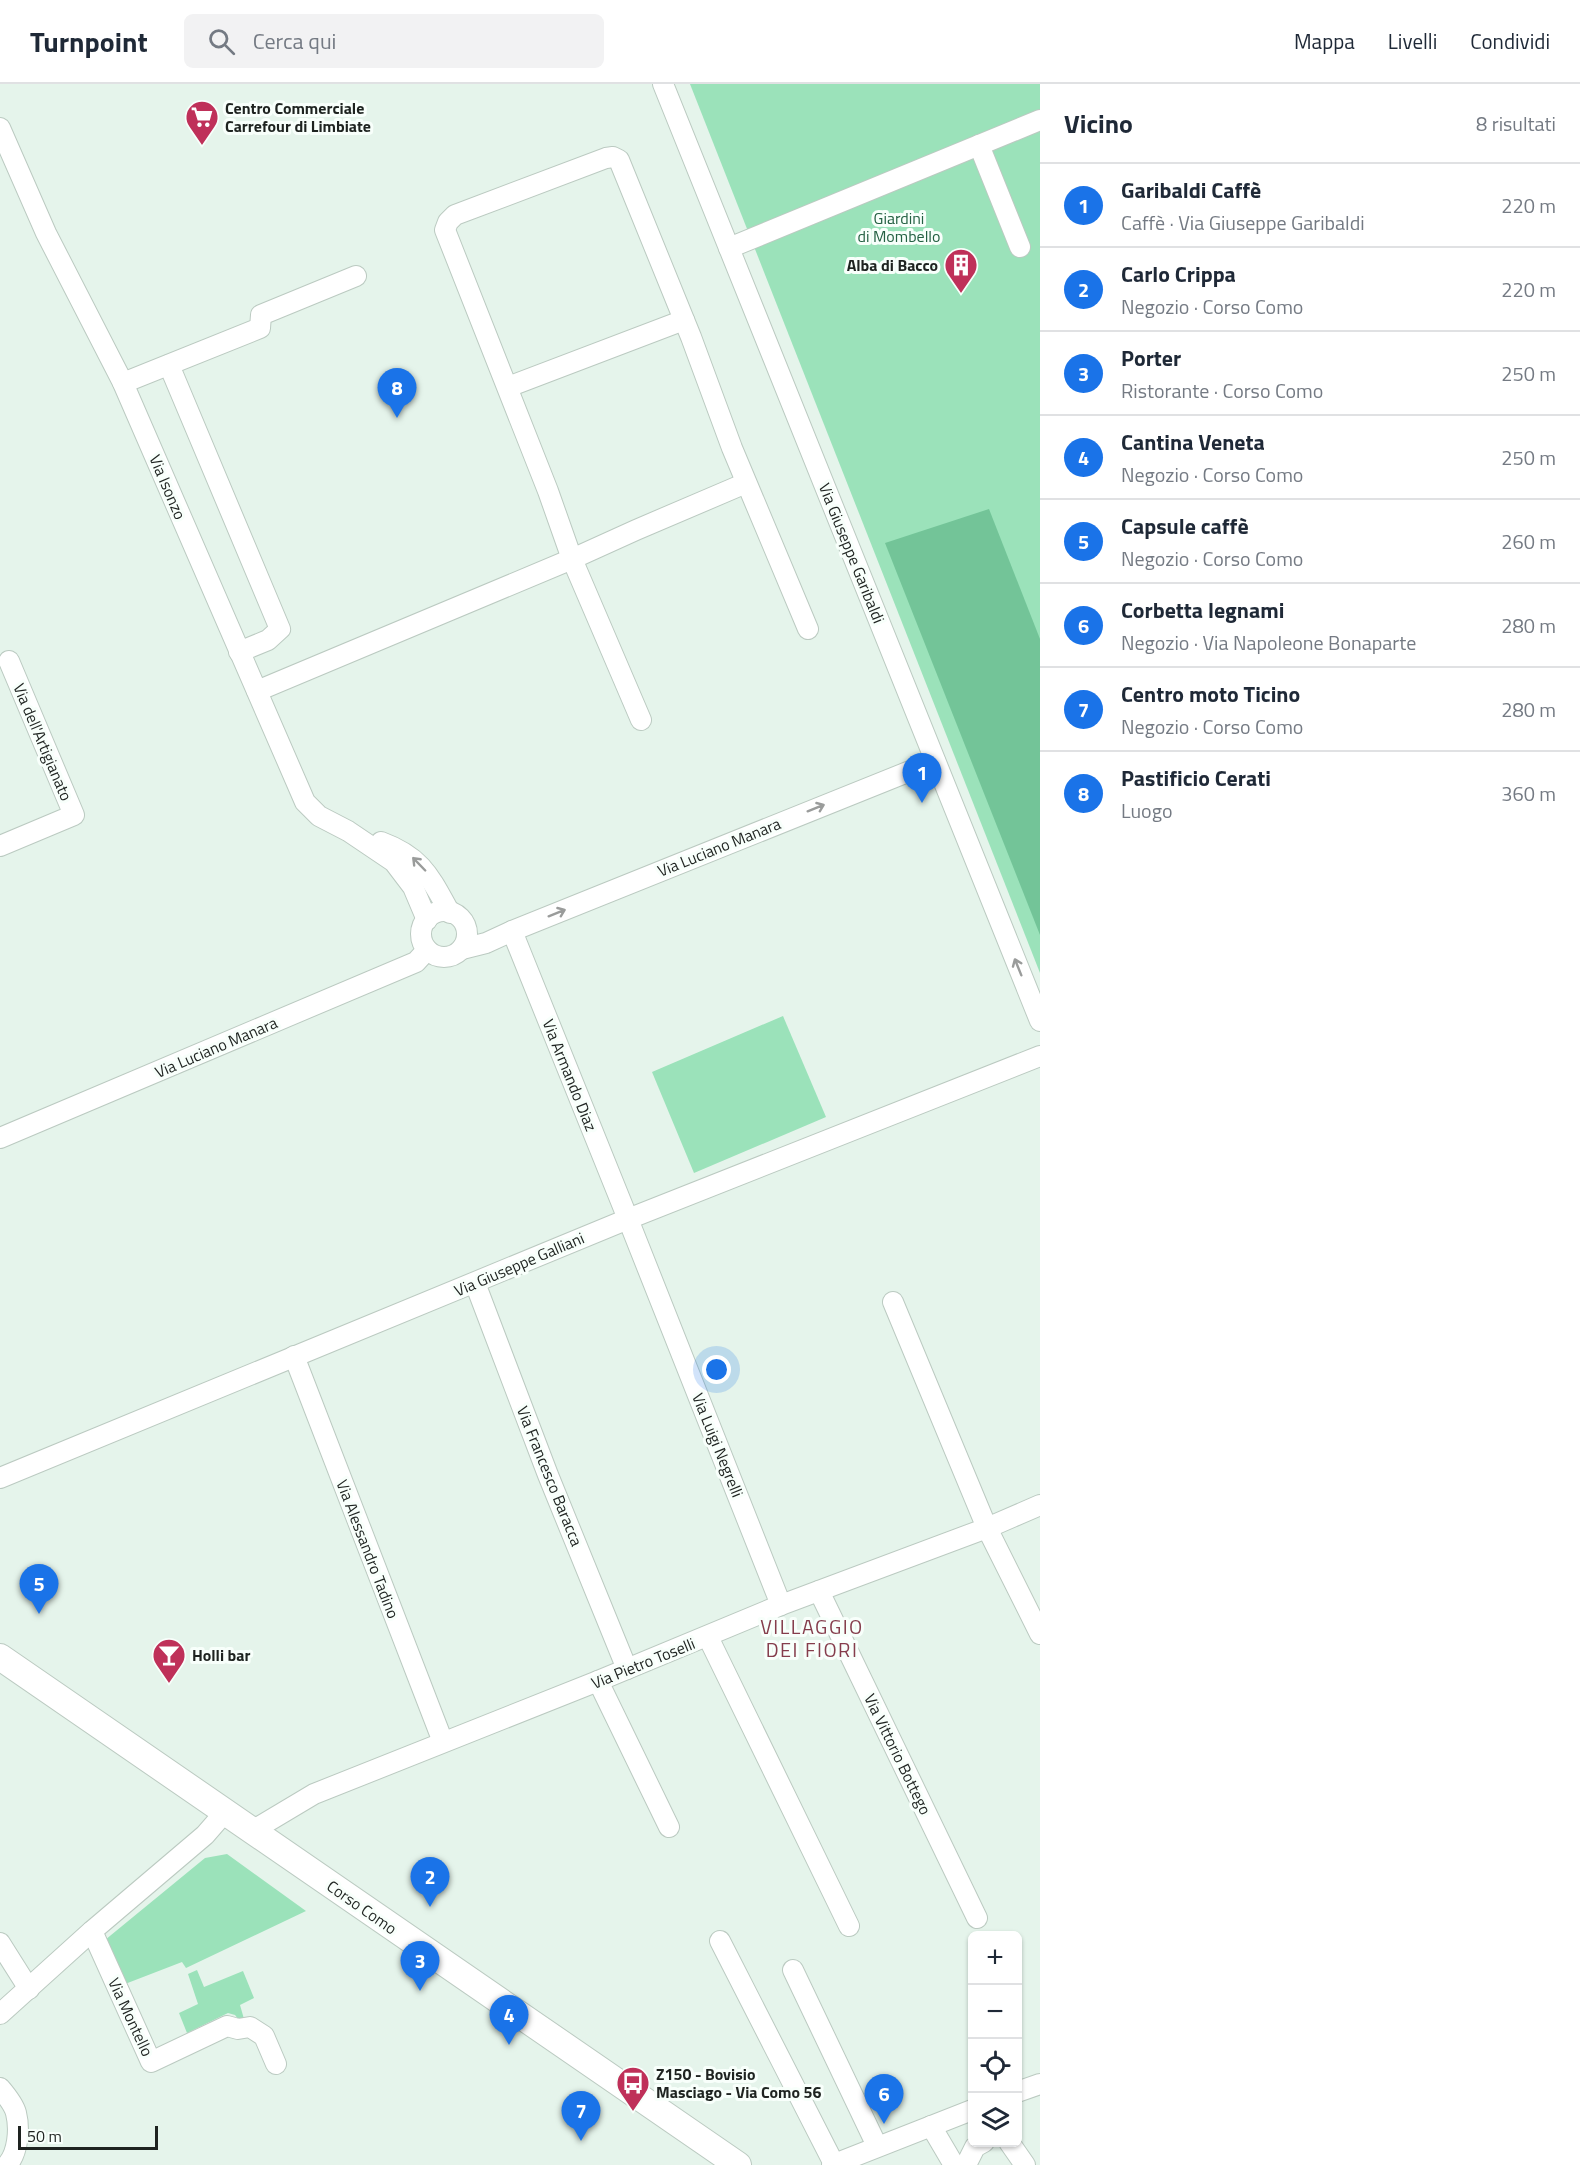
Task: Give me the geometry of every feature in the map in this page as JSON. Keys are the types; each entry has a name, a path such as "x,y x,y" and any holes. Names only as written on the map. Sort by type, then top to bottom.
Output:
{"main road":[{"name":"Corso Como","path":"0,1657 738,2165"}],"street":[{"name":"Via Giuseppe Garibaldi","path":"663,84 1040,1021"},
{"path":"729,248 1040,120"},
{"name":"Via Isonzo","path":"0,128 46,233 123,383 305,802 319,816 348,831 394,862 413,887 427,920"},
{"path":"979,145 1020,247"},
{"path":"641,720 572,560 508,387 445,230 448,222 455,215 596,162 613,157 619,160 684,320 746,483 808,629"},
{"path":"123,383 260,328 261,315 356,276"},
{"path":"508,387 684,320"},
{"path":"169,365 280,629 268,640 239,652"},
{"path":"257,691 572,560 746,483"},
{"name":"Via dell'Artigianato","path":"0,846 74,815 9,661"},
{"name":"Via Luciano Manara","path":"462,949 486,943 935,760"},
{"name":"Via Isonzo","path":"348,831 389,845 412,857 429,875 457,919"},
{"path":"457,919 467,937 462,949 444,957 427,950 423,944 422,932 427,920 437,913 457,919 478,932 508,933"},
{"name":"Via Armando Diaz","path":"508,933 628,1219"},
{"name":"Via Luciano Manara","path":"0,1138 416,962 427,950"},
{"name":"Via Giuseppe Galliani","path":"0,1478 628,1219 1040,1056"},
{"name":"Via Luigi Negrelli","path":"628,1219 781,1605"},
{"name":"Via Francesco Baracca","path":"475,1283 548,1474 627,1669"},
{"path":"893,1302 987,1528 1040,1634"},
{"name":"Via Alessandro Tadino","path":"294,1356 443,1742"},
{"name":"Via Pietro Toselli","path":"252,1831 314,1794 781,1605 987,1528 1040,1505"},
{"name":"Via Vittorio Bottego","path":"819,1591 977,1918"},
{"path":"708,1636 849,1926"},
{"path":"598,1681 669,1827"},
{"path":"0,2014 204,1835 225,1812"},
{"name":"Via Montello","path":"93,1931 151,2062 227,2026 238,2029 250,2027 264,2036 276,2064"},
{"path":"720,1941 833,2165 968,2112"},
{"path":"0,1943 29,1989"},
{"path":"793,1970 877,2146"},
{"path":"1022,2090 1040,2084"},
{"path":"0,2088 16,2112 16,2144 7,2165"},
{"path":"931,2126 954,2165"},
{"path":"966,2165 975,2147"},
{"path":"1012,2147 1025,2165"}],"green space":[{"name":"Giardini di Mombello","path":"690,84 1040,84 1040,973"},
{"path":"989,509 1040,639 1040,935 885,543"},
{"path":"783,1016 826,1117 694,1173 652,1072"},
{"path":"227,1854 306,1911 186,1968 182,1962 125,1984 105,1940 205,1858"},
{"path":"197,1970 204,1987 243,1971 254,1998 240,2005 244,2019 239,2020 235,2015 228,2013 187,2033 179,2013 198,2004 188,1974"}],"place":[{"name":"Centro Commerciale Carrefour di Limbiate","path":"202,146"},
{"name":"Alba di Bacco","path":"961,294"},
{"name":"Pastificio Cerati","path":"397,418"},
{"name":"Garibaldi Caffè","path":"922,803"},
{"name":"Capsule caffè","path":"39,1614"},
{"name":"Holli bar","path":"169,1684"},
{"name":"Carlo Crippa","path":"430,1907"},
{"name":"Porter","path":"420,1991"},
{"name":"Cantina Veneta","path":"509,2045"},
{"name":"Z150 - Bovisio Masciago - Via Como 56","path":"633,2112"},
{"name":"Corbetta legnami","path":"884,2124"},
{"name":"Centro moto Ticino","path":"581,2141"}],"district":[{"name":"VILLAGGIO DEI FIORI","path":"812,1638"}]}
